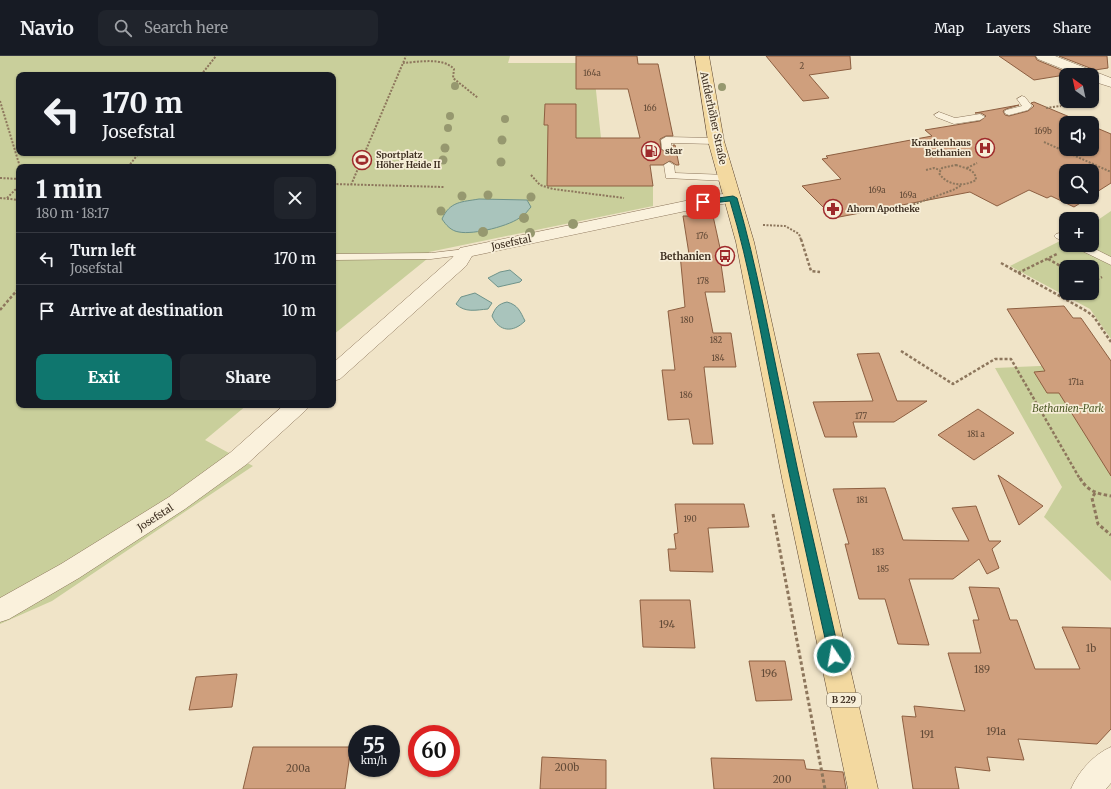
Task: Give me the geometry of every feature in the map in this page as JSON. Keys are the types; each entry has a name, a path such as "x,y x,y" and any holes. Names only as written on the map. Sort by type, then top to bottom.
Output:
{"main road":[{"name":"Aufderhöher Straße","path":"702,56 716,141 733,198 754,283 794,478 863,789"}],"street":[{"path":"1043,56 1073,68"},
{"path":"1099,78 1111,83"},
{"name":"Josefstal","path":"466,252 714,200 733,198"},
{"path":"336,371 455,266 466,252"},
{"name":"Josefstal","path":"0,611 70,571 177,503 238,458 295,408"},
{"path":"1086,789 1111,761"}],"lane":[{"path":"1009,112 1025,108 1027,106 1022,99"},
{"path":"939,115 954,121 980,117"},
{"path":"667,149 666,140 716,141"},
{"path":"669,165 670,176 727,178"},
{"path":"336,257 431,256 466,252"},
{"path":"1092,252 1111,261"}],"path":[{"path":"203,72 216,56"},
{"path":"350,185 406,56"},
{"path":"404,63 441,62 450,64 454,68 454,78 478,98"},
{"path":"0,101 16,154"},
{"path":"1044,142 1111,172"},
{"path":"130,164 137,156"},
{"path":"967,168 977,163"},
{"path":"950,165 967,168 974,173 976,178 971,183 962,184 944,179 940,176 940,170 950,165"},
{"path":"926,170 934,168 940,170"},
{"path":"531,175 540,185 552,189 577,191 627,199"},
{"path":"0,178 16,180"},
{"path":"336,184 444,187"},
{"path":"906,211 909,206 953,190 962,184"},
{"path":"7,199 16,189"},
{"path":"0,198 16,200"},
{"path":"882,209 886,214"},
{"path":"761,225 785,226 799,234 811,271 820,272"},
{"path":"1018,273 1060,252"},
{"path":"1048,258 1059,265"},
{"path":"1001,263 1059,296"},
{"path":"0,310 16,291"},
{"path":"1066,300 1094,317 1111,342"},
{"path":"901,351 953,384 995,359 1011,359 1083,484 1094,493 1111,496"},
{"path":"1094,493 1092,498 1098,524 1111,535"}],"green space":[{"path":"0,56 510,56 508,63 576,63 595,81 606,186 653,186 653,206 429,252 427,259 336,333 336,164 16,164 16,408 243,408 205,440 253,466 52,601 0,624"},
{"path":"1111,211 1111,339 1090,309 1073,300 1099,300 1099,260 1059,260 1059,292 1010,266 1059,242 1059,252 1099,252 1099,219"},
{"name":"Bethanien-Park","path":"1111,363 1111,581 1044,517 1062,487 995,368"}],"water":[{"path":"479,199 527,200 531,207 517,220 482,231 465,233 459,232 451,229 442,219 445,213 457,203"},
{"path":"510,270 522,280 520,282 498,287 488,278 500,272"},
{"path":"475,293 492,303 488,309 467,310 456,304 461,297"},
{"path":"507,302 511,303 520,311 525,321 516,328 502,328 492,316 497,307"}],"building":[{"path":"576,56 637,56 638,64 658,64 673,136 666,136 660,139 661,149 668,153 673,150 673,145 675,145 679,165 676,165 670,161 663,165 650,165 653,186 547,186 548,125 544,125 545,104 576,104 576,138 640,138 628,89 576,89"},
{"path":"766,56 850,56 851,69 809,75 829,98 803,101"},
{"path":"999,56 1035,56 1037,60 1059,69 1059,76 1034,80"},
{"path":"1059,56 1107,56 1108,68 1099,69 1099,68 1090,68"},
{"path":"1034,102 1067,116 1059,116 1059,156 1099,156 1099,129 1111,134 1111,183 1099,191 1099,164 1059,164 1059,200 1051,196 1047,198 1029,190 997,206 970,192 834,218 802,186 841,179 822,159 828,158 826,156 932,136 925,130 980,121 986,116 981,113 975,113 1019,105 1003,111 1005,115 1009,116 1028,111 1034,106 1031,103"},
{"path":"1068,204 1079,204 1074,207"},
{"path":"683,216 713,216 722,257 720,257 725,292 705,292 713,333 731,333 736,367 704,367 713,444 693,444 689,419 668,420 662,370 675,370 668,311 685,307 680,254 689,254"},
{"path":"1064,306 1073,318 1081,318 1111,361 1111,476 1059,393 1047,393 1034,372 1045,371 1007,309"},
{"path":"879,353 897,401 927,401 894,422 853,422 857,437 825,437 813,402 873,401 857,354"},
{"path":"978,409 1014,433 974,460 938,435"},
{"path":"998,475 1043,506 1019,525"},
{"path":"885,488 903,540 969,541 952,508 976,506 989,541 1001,541 992,549 999,568 987,574 979,559 953,579 909,579 929,645 898,644 885,599 859,599 845,544 849,544 833,489"},
{"path":"675,504 744,504 749,527 708,528 713,572 670,571 668,549 676,549 674,534 678,533"},
{"path":"969,587 999,588 1010,620 1017,620 1035,669 1080,669 1062,627 1111,628 1111,729 1097,744 1018,739 1024,760 987,757 990,771 955,767 959,789 913,789 902,716 916,717 914,706 965,711 948,653 981,653 973,620 979,620"},
{"path":"640,600 690,600 695,648 643,647"},
{"path":"749,661 785,661 792,700 756,701"},
{"path":"237,674 232,707 189,710 196,677"},
{"path":"253,747 348,747 348,768 345,789 243,789"},
{"path":"542,757 606,760 606,789 540,789"},
{"path":"711,758 804,760 806,769 843,772 846,789 714,789"}],"place":[{"name":"Krankenhaus Bethanien","path":"985,148"},
{"name":"star","path":"651,151"},
{"name":"Sportplatz Höher Heide II","path":"362,160"},
{"name":"Ahorn Apotheke","path":"833,209"},
{"name":"Bethanien","path":"725,256"}],"route":[{"path":"703,202 733,198 740,221 794,478 834,656"}]}
